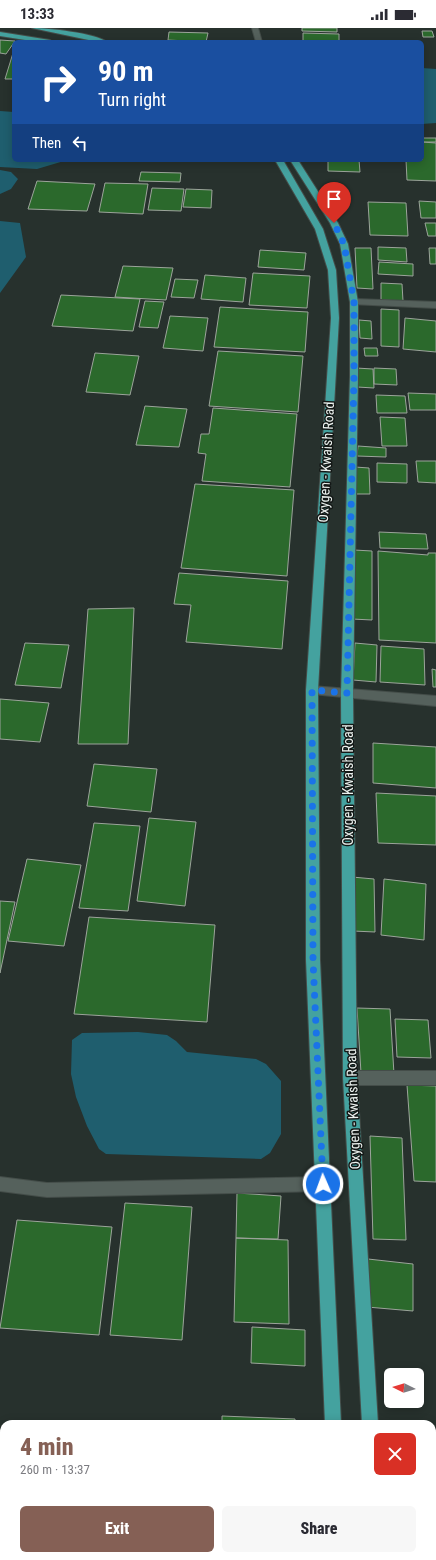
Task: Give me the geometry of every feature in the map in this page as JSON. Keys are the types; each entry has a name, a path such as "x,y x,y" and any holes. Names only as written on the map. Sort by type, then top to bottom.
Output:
{"main road":[{"path":"35,28 98,40"},
{"path":"0,34 38,40"},
{"name":"Oxygen - Kwaish Road","path":"280,162 319,228 332,270 335,318 312,690 313,960 333,1420"},
{"name":"Oxygen - Kwaish Road","path":"295,162 334,223 344,244 354,302 354,376 347,693 350,1078 370,1420"}],"street":[{"path":"255,28 258,40"},
{"path":"354,302 436,305"},
{"path":"312,690 436,700"},
{"path":"350,1078 436,1078"},
{"path":"0,1184 47,1190 323,1184"}],"water":[{"path":"424,68 436,69 436,123 424,124"},
{"path":"0,111 12,112 12,162 61,162 37,169 0,167"},
{"path":"0,170 11,172 18,179 11,189 0,194"},
{"path":"0,221 20,223 26,257 0,293"},
{"path":"138,1032 167,1035 176,1041 187,1052 256,1059 266,1064 281,1081 281,1134 270,1153 261,1159 106,1154 99,1149 87,1126 76,1097 71,1074 72,1040 82,1033"}],"building":[{"path":"302,28 337,28 337,32 302,31"},
{"path":"422,31 432,31 434,37 423,37"},
{"path":"169,32 208,33 206,40 168,40"},
{"path":"303,33 339,34 339,40 303,40"},
{"path":"0,40 12,41 12,45 6,54 0,53"},
{"path":"12,56 12,79 5,79"},
{"path":"424,138 436,138 436,142 424,142"},
{"path":"424,142 436,143 436,181 407,180 406,162 424,162"},
{"path":"328,162 359,162 360,172 328,171"},
{"path":"141,172 181,173 180,182 139,181"},
{"path":"37,181 95,184 87,211 28,209"},
{"path":"105,183 148,184 143,214 99,212"},
{"path":"152,188 184,189 181,211 148,210"},
{"path":"186,189 212,190 211,208 183,207"},
{"path":"419,201 436,202 436,218 421,218"},
{"path":"368,202 406,203 408,236 370,235"},
{"path":"425,223 436,223 436,236 428,236"},
{"path":"378,247 406,248 407,262 378,260"},
{"path":"355,248 371,248 373,289 357,288"},
{"path":"429,248 436,248 436,264 430,264"},
{"path":"260,250 306,253 304,270 258,267"},
{"path":"379,262 413,264 413,276 378,274"},
{"path":"123,266 173,268 166,300 115,297"},
{"path":"253,273 310,276 307,308 249,305"},
{"path":"205,275 246,278 243,302 201,299"},
{"path":"175,279 198,280 194,298 171,297"},
{"path":"381,283 402,284 403,301 381,300"},
{"path":"61,295 140,299 133,331 52,326"},
{"path":"145,301 164,302 158,328 139,327"},
{"path":"220,307 308,312 305,352 214,347"},
{"path":"381,309 399,310 399,347 381,346"},
{"path":"170,316 208,318 203,351 163,348"},
{"path":"405,318 436,321 436,352 403,349"},
{"path":"359,320 371,321 372,339 360,338"},
{"path":"364,348 377,348 378,356 365,356"},
{"path":"218,351 303,356 298,412 209,406"},
{"path":"95,353 139,356 130,395 86,392"},
{"path":"356,368 373,369 374,388 357,387"},
{"path":"374,368 396,369 397,385 374,384"},
{"path":"408,393 436,394 436,410 410,410"},
{"path":"376,395 405,396 407,413 377,413"},
{"path":"145,406 187,409 179,447 136,445"},
{"path":"213,408 297,414 290,487 202,481 206,454 198,453 201,434 209,434"},
{"path":"380,417 405,418 407,446 382,446"},
{"path":"358,446 386,448 386,457 357,456"},
{"path":"416,461 436,461 436,483 418,482"},
{"path":"377,463 407,464 407,483 377,482"},
{"path":"355,467 369,468 370,494 356,494"},
{"path":"195,484 294,490 287,576 181,568"},
{"path":"379,532 426,534 428,549 380,548"},
{"path":"354,550 372,551 372,620 352,619"},
{"path":"378,551 428,555 428,553 436,553 436,643 379,640"},
{"path":"179,573 288,581 282,649 186,642 191,605 174,604"},
{"path":"134,608 128,744 78,744 88,609"},
{"path":"25,643 69,645 61,688 15,685"},
{"path":"355,643 377,645 376,682 353,680"},
{"path":"381,646 424,649 425,685 380,682"},
{"path":"432,669 436,670 436,687 433,687"},
{"path":"0,699 49,703 40,742 0,739"},
{"path":"373,743 436,747 436,788 373,783"},
{"path":"94,764 157,769 151,812 87,806"},
{"path":"376,793 436,796 436,845 378,843"},
{"path":"149,818 196,822 185,906 137,901"},
{"path":"94,823 140,826 128,911 79,908"},
{"path":"27,859 81,865 64,946 8,941"},
{"path":"352,877 374,879 375,932 353,931"},
{"path":"384,879 426,884 424,940 381,935"},
{"path":"0,901 15,902 0,973"},
{"path":"89,917 215,925 207,1022 74,1014"},
{"path":"357,1008 390,1009 394,1074 361,1073"},
{"path":"395,1019 428,1020 431,1058 397,1057"},
{"path":"407,1085 436,1086 436,1182 414,1181"},
{"path":"370,1136 402,1138 406,1240 373,1239"},
{"path":"237,1193 281,1196 278,1239 236,1238"},
{"path":"125,1203 192,1207 182,1340 110,1335"},
{"path":"17,1220 112,1227 99,1335 0,1328"},
{"path":"236,1238 288,1240 289,1324 234,1322"},
{"path":"368,1259 413,1264 413,1311 367,1307"},
{"path":"252,1327 305,1330 305,1366 251,1363"},
{"path":"222,1416 295,1419 295,1420 222,1420"}],"route":[{"path":"323,1184 313,960 312,690 347,693 354,376 354,302 344,244 334,223"}]}
